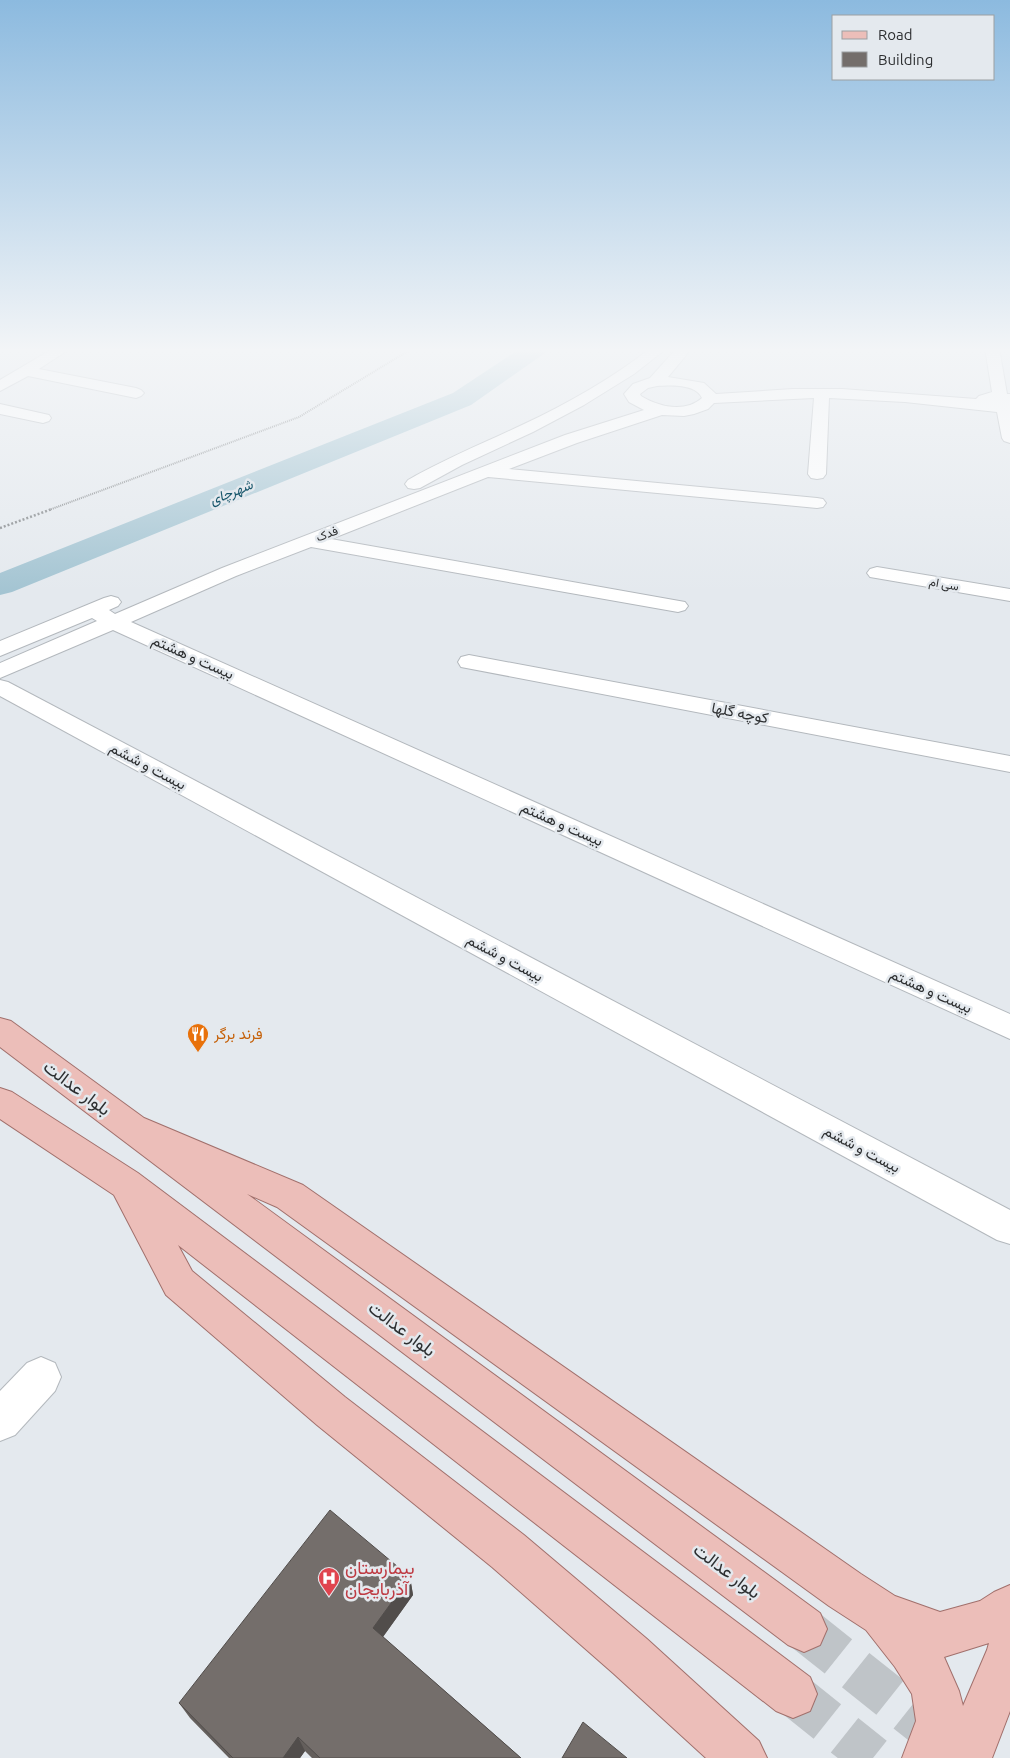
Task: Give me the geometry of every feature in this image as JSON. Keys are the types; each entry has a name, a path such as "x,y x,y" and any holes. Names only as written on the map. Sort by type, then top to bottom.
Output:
{"main road":[{"name":"بلوار عدالت","path":"0,1030 804,1629"},
{"path":"0,1102 126,1184 793,1694"},
{"path":"131,1128 290,1196 845,1590 882,1614 940,1635 983,1623 1005,1613 1010,1608"},
{"path":"126,1184 179,1283 331,1411 508,1551 630,1656 742,1758"},
{"path":"882,1614 922,1666 937,1692 940,1722 927,1758"},
{"path":"967,1758 1010,1650"}],"street":[{"path":"414,484 445,465 522,430"},
{"name":"فدک","path":"223,556 414,484 567,430"},
{"name":"فدک","path":"0,649 104,616 229,572 598,430"},
{"path":"818,474 820,430"},
{"path":"487,472 817,502"},
{"path":"309,541 678,606"},
{"name":"سی ام","path":"877,573 1010,595"},
{"name":"فدک","path":"0,671 104,616 128,595"},
{"name":"بیست و هشتم","path":"104,616 1010,1027"},
{"name":"کوچه گلها","path":"469,662 1010,764"},
{"name":"بیست و ششم","path":"0,687 1010,1228"},
{"path":"0,1420 41,1377"}],"path":[{"path":"0,528 263,430"}],"building":[{"name":"بیمارستان آذربایجان","path":"330,1510 410,1577 373,1628 521,1758 320,1758 298,1737 283,1758 233,1758 179,1703"},
{"path":"583,1722 627,1758 562,1758"}],"waterway":[{"name":"شهرچای","path":"0,585 385,430"}],"tunnel":[{"path":"804,1629 966,1758"},
{"path":"793,1694 873,1758"}],"place":[{"name":"فرند برگر","path":"198,1053"},
{"name":"بیمارستان آذربایجان","path":"329,1597"}]}
